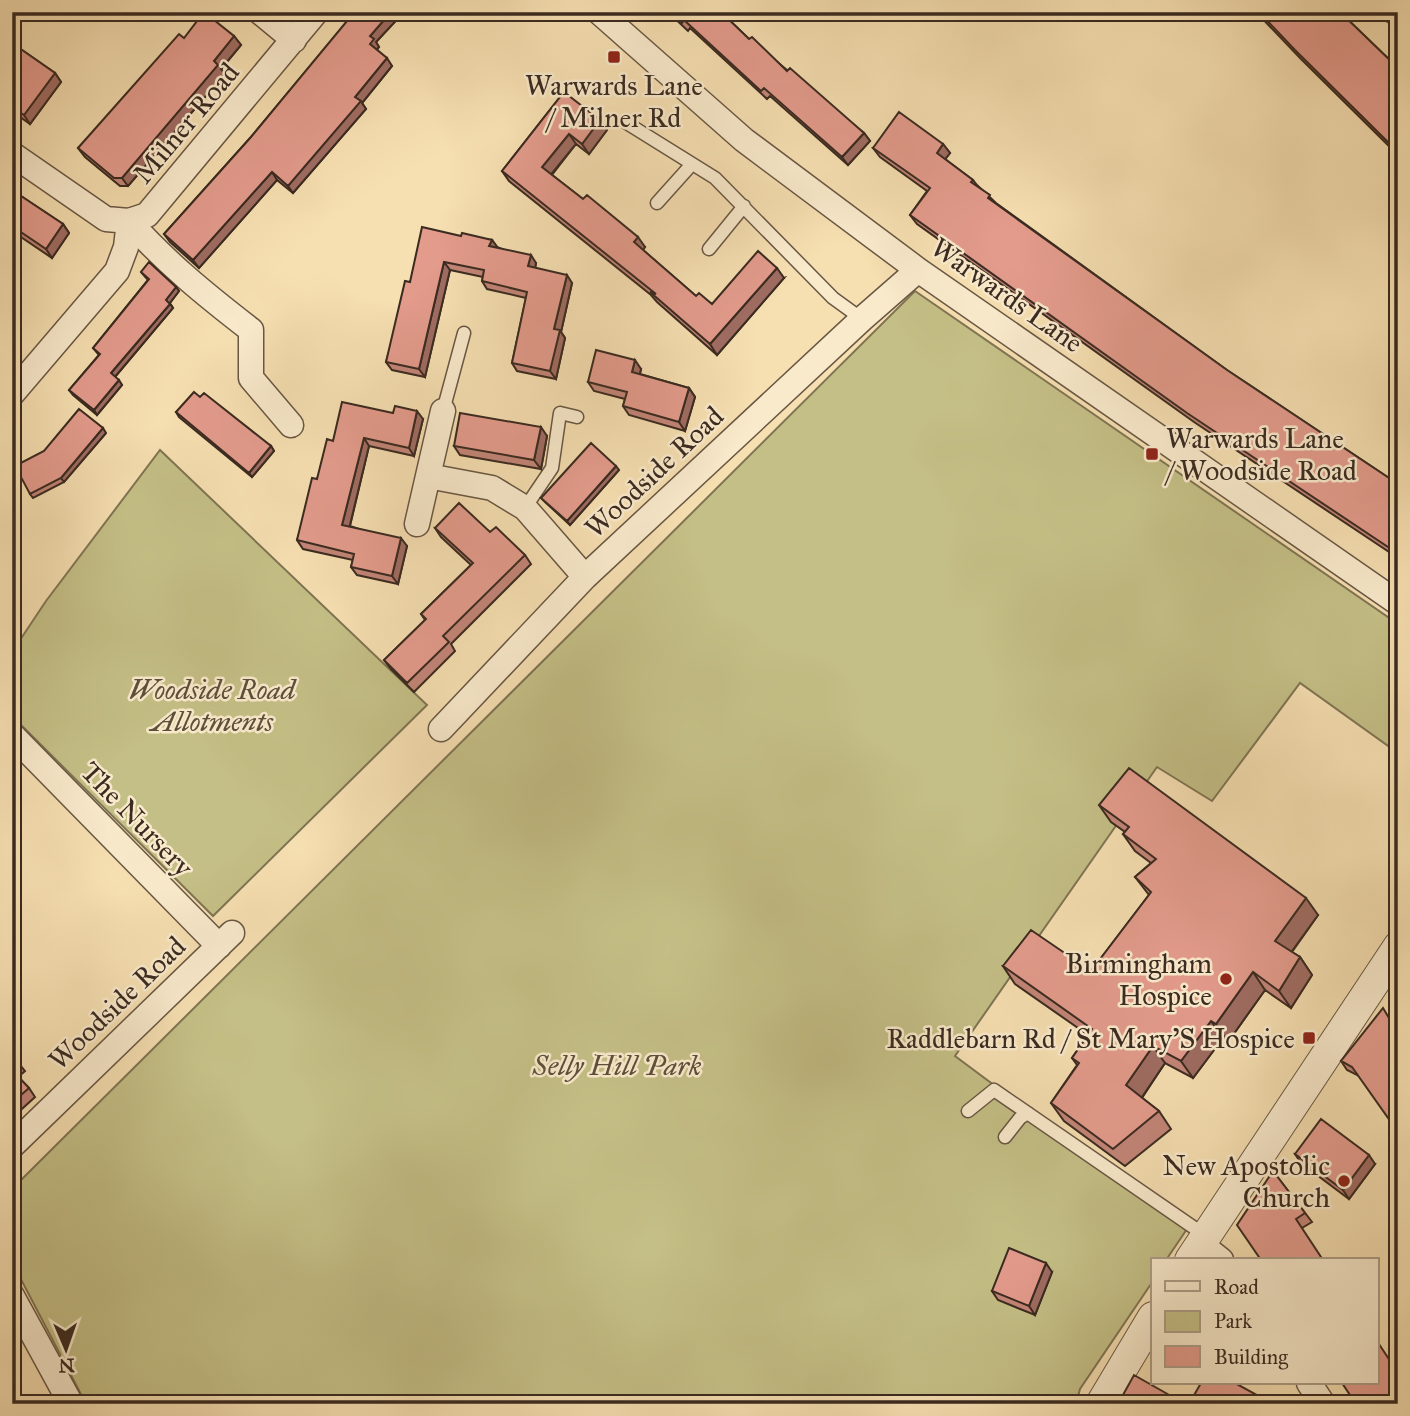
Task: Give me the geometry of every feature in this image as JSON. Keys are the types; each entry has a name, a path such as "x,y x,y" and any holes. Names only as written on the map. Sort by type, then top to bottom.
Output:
{"street":[{"path":"260,12 294,40"},
{"name":"Milner Road","path":"12,154 107,219 129,221 147,215 316,12"},
{"name":"Warwards Lane","path":"599,12 744,140 918,270 1398,603"},
{"path":"12,394 117,271 126,247 129,221"},
{"path":"129,221 166,261 251,330 251,378 291,425"},
{"name":"Woodside Road","path":"441,729 585,576 918,270"},
{"path":"417,524 443,411"},
{"path":"428,476 492,488 524,508 585,576"},
{"name":"The Nursery","path":"12,735 225,939"},
{"name":"Woodside Road","path":"12,1146 225,939"},
{"path":"1205,1250 1394,965"},
{"path":"12,1296 71,1404"},
{"path":"1101,1404 1151,1320"},
{"path":"1310,1384 1323,1404"}],"lane":[{"path":"625,122 715,178 833,299 862,319"},
{"path":"657,203 692,164"},
{"path":"709,249 744,206"},
{"path":"443,411 464,333"},
{"path":"524,508 552,468 560,413 577,417"},
{"path":"968,1111 994,1090 1028,1113 1205,1250"},
{"path":"1005,1137 1020,1118 1028,1113"}],"green space":[{"name":"Selly Hill Park","path":"915,291 1398,624 1398,753 1300,683 1212,801 1157,767 955,1056 1187,1229 1167,1258 1151,1258 1151,1284 1080,1389 1076,1404 86,1404 12,1262 12,1189"},
{"name":"Woodside Road Allotments","path":"160,450 427,705 213,916 12,716 12,652 46,601"}],"building":[{"path":"204,12 234,36 214,61 218,65 122,178 114,178 78,148 179,34 184,38"},
{"path":"352,12 391,12 370,36 374,39 370,44 387,58 355,97 361,101 288,186 272,172 193,260 164,234 251,137"},
{"path":"671,12 721,12 749,39 752,37 787,71 790,68 864,133 842,157 764,88 761,91 684,20 682,23"},
{"path":"1259,12 1340,12 1398,68 1398,152 1295,50"},
{"path":"12,43 55,73 24,115 12,107"},
{"path":"564,92 600,120 582,144 569,134 542,167 583,199 587,195 638,237 634,242 696,296 699,293 712,304 758,251 777,268 710,344 650,292 656,294 502,171"},
{"path":"899,112 943,144 937,153 990,195 988,198 1227,370 1398,484 1397,553 1187,413 910,215 930,188 873,148"},
{"path":"12,190 63,224 46,249 12,226"},
{"path":"422,227 492,240 489,246 531,255 528,266 567,275 554,329 560,330 550,371 512,363 527,292 482,281 484,270 444,262 419,369 386,362 405,281 410,282"},
{"path":"149,262 176,287 166,300 170,304 111,373 119,380 94,410 69,390 100,354 93,348 149,279 141,272"},
{"path":"596,350 635,360 632,372 689,388 679,422 623,406 627,392 588,382"},
{"path":"194,392 200,397 204,393 271,446 249,473 176,412"},
{"path":"342,402 393,413 395,406 417,411 409,448 364,438 342,525 401,538 392,576 351,567 354,554 297,540 312,478 317,479 327,439 333,441"},
{"path":"79,409 103,428 61,478 30,494 15,466 44,451"},
{"path":"460,413 541,427 534,460 454,446"},
{"path":"591,443 616,466 567,521 541,498"},
{"path":"459,503 490,532 496,527 525,555 443,636 449,642 407,683 384,660 426,619 421,614 473,563 435,528"},
{"name":"Birmingham Hospice","path":"1129,768 1306,898 1275,941 1300,957 1279,991 1253,972 1216,1024 1211,1021 1181,1061 1153,1046 1126,1085 1159,1111 1113,1149 1051,1103 1079,1063 1072,1058 1092,1029 1003,966 1031,930 1091,971 1151,892 1135,877 1156,859 1123,834 1129,827 1099,805"},
{"path":"1383,1008 1398,1033 1398,1132 1352,1067 1341,1061"},
{"path":"12,1055 19,1062 12,1068"},
{"path":"12,1070 29,1088 12,1103"},
{"name":"New Apostolic Church","path":"1321,1119 1369,1155 1343,1190 1295,1154"},
{"path":"1273,1171 1305,1213 1296,1219 1322,1258 1260,1258 1237,1225"},
{"path":"1009,1248 1046,1263 1029,1306 992,1291"},
{"path":"1378,1343 1398,1373 1398,1404 1356,1404 1343,1384 1378,1384"},
{"path":"1134,1375 1185,1404 1118,1404"},
{"path":"1200,1384 1237,1384 1273,1404 1189,1404"}],"place":[{"name":"Warwards Lane / Milner Rd","path":"614,57"},
{"name":"Warwards Lane / Woodside Road","path":"1152,454"},
{"name":"Birmingham Hospice","path":"1226,979"},
{"name":"Raddlebarn Rd / St Mary'S Hospice","path":"1309,1038"},
{"name":"New Apostolic Church","path":"1344,1181"}]}
